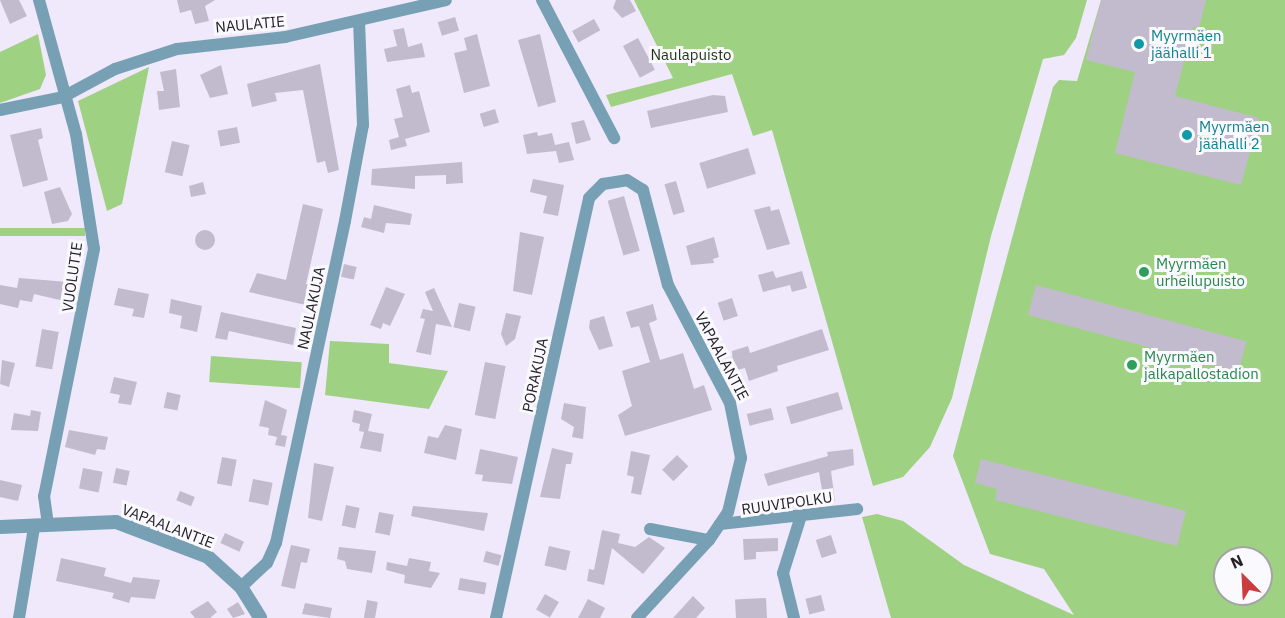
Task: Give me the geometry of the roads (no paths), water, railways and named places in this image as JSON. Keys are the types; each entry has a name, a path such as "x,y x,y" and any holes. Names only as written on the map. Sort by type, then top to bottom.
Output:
{"street":[{"name":"VUOLUTIE","path":"19,618 41,526 94,249 76,134 63,97 39,0"},
{"name":"NAULATIE","path":"0,110 63,97 115,69 177,49 285,37 446,0"},
{"path":"542,0 614,138"},
{"name":"NAULAKUJA","path":"241,587 267,563 276,543 345,221 363,125 358,22"},
{"name":"PORAKUJA","path":"496,618 589,198 595,189 613,181 641,186"},
{"name":"VAPAALANTIE","path":"637,618 709,540 736,494 740,474 735,420 668,285 641,186"},
{"name":"RUUVIPOLKU","path":"720,524 857,509"},
{"path":"794,618 783,573 801,516"},
{"name":"VAPAALANTIE","path":"0,527 116,522 208,557 241,587 260,618"},
{"path":"650,529 709,540"}],"place":[{"name":"Myyrmäen jäähalli 1","path":"1139,44"},
{"name":"Myyrmäen jäähalli 2","path":"1187,135"},
{"name":"Myyrmäen urheilupuisto","path":"1144,272"},
{"name":"Myyrmäen jalkapallostadion","path":"1132,365"}],"park label":[{"name":"Naulapuisto","path":"691,55"}]}
